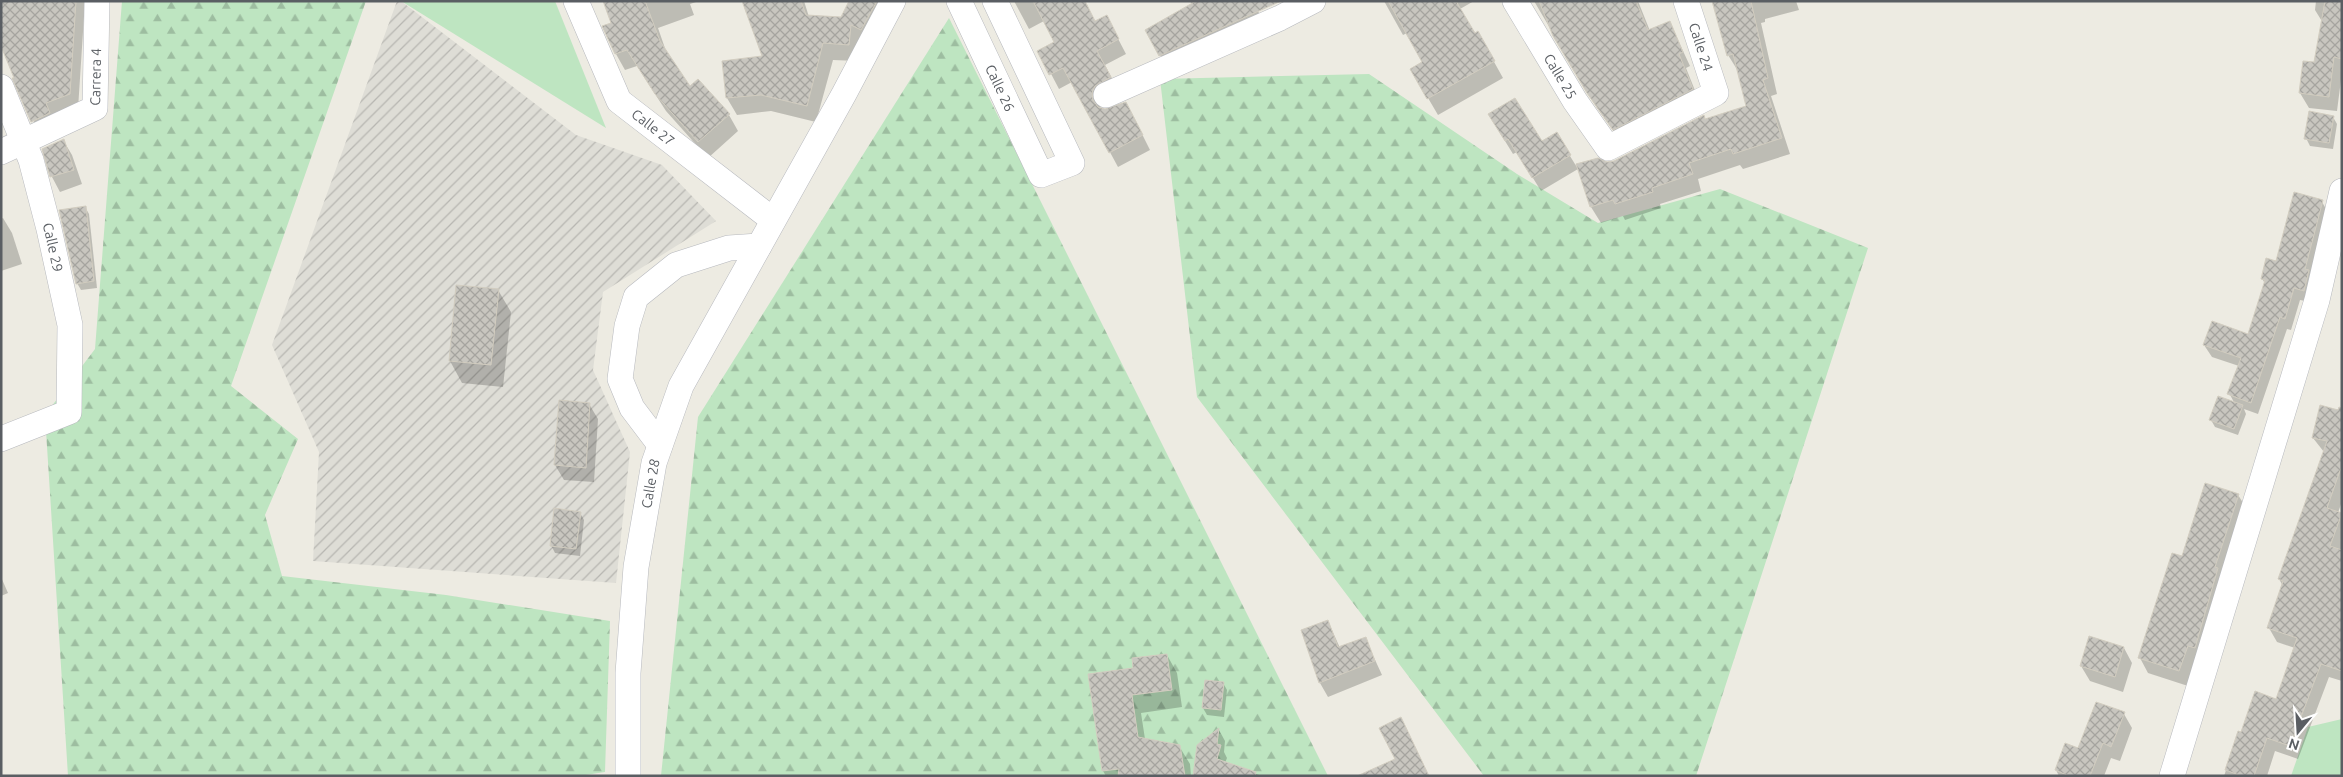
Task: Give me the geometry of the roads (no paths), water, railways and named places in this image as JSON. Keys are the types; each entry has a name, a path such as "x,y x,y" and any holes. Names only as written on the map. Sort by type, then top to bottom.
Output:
{"street":[{"name":"Carrera 4","path":"1,152 24,143 95,108 97,1"},
{"name":"Calle 27","path":"576,1 619,101 773,220"},
{"name":"Calle 28","path":"627,776 628,673 636,567 654,463 660,445 681,386 893,1"},
{"name":"Calle 26","path":"960,1 1041,175 1072,163 995,1"},
{"path":"1106,95 1276,10 1313,1"},
{"name":"Calle 25","path":"1515,1 1575,101 1608,148 1716,93"},
{"name":"Calle 24","path":"1686,1 1716,93"},
{"name":"Calle 29","path":"1,87 24,143 49,229 70,325 69,412 1,439"},
{"path":"2172,776 2317,300 2342,191"},
{"path":"660,445 632,408 620,379 627,326 636,297 676,266 729,248 759,246"}]}
